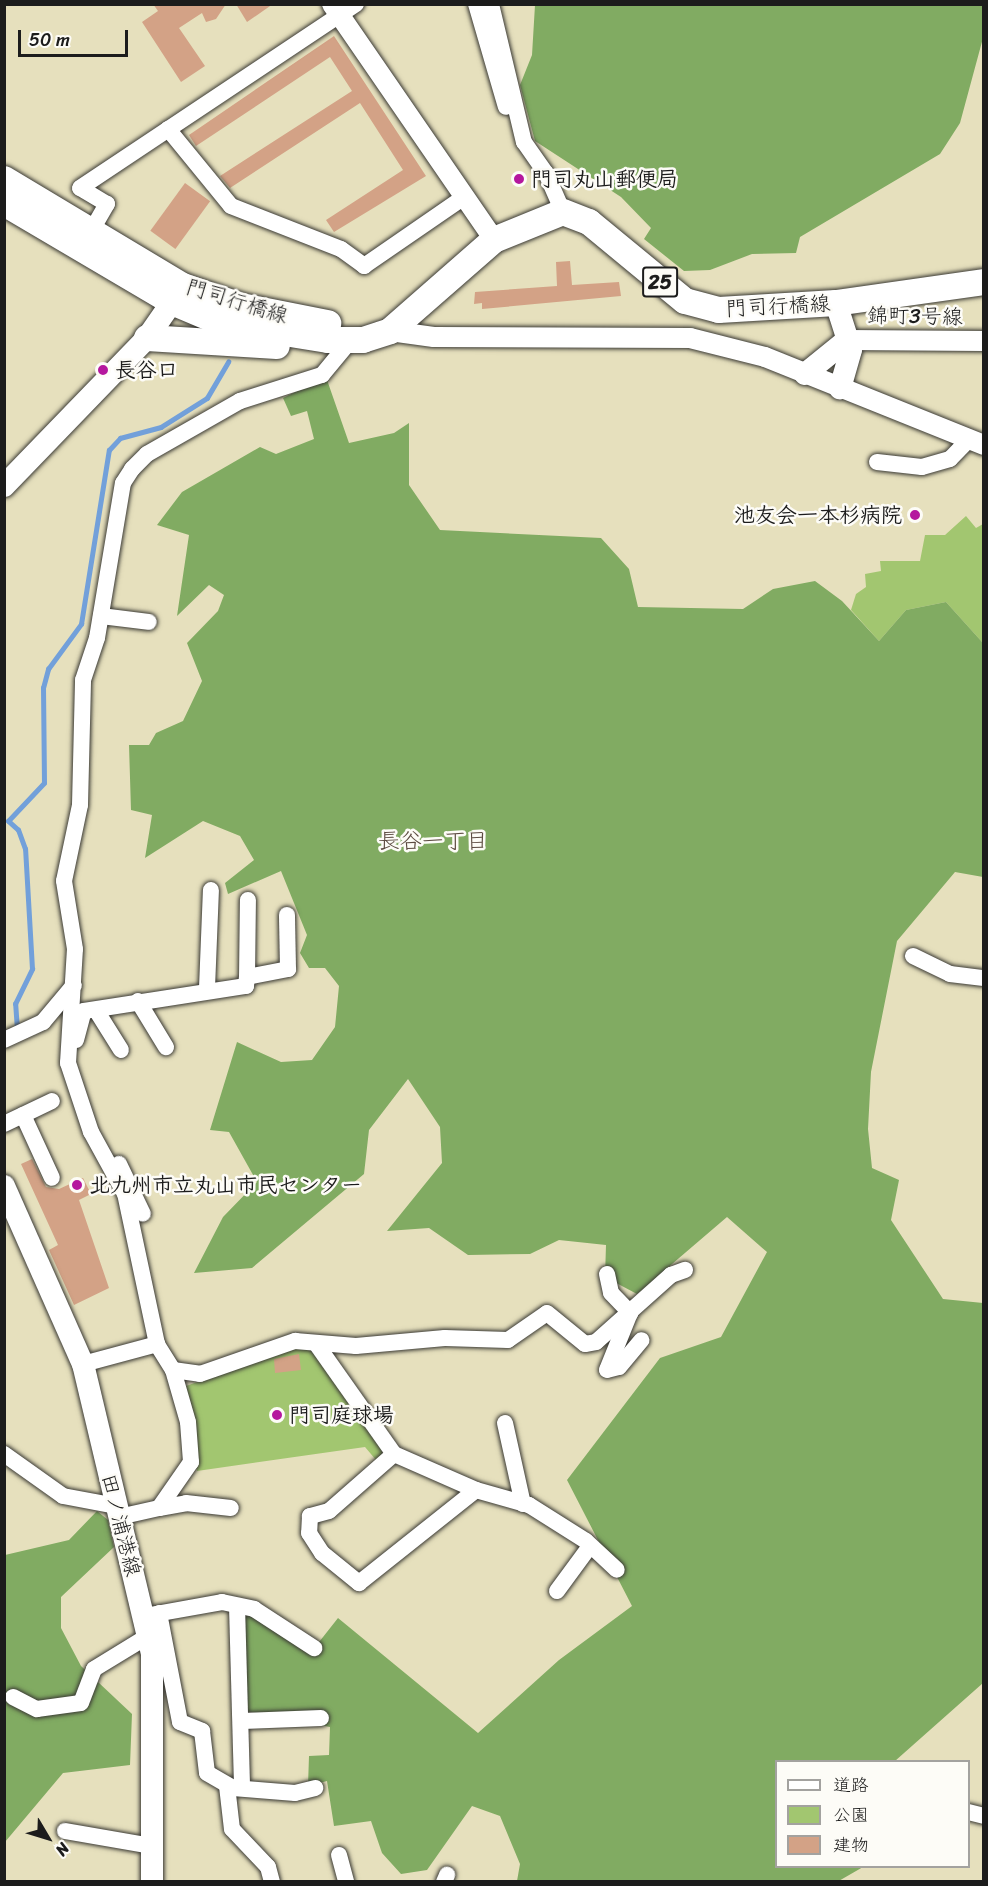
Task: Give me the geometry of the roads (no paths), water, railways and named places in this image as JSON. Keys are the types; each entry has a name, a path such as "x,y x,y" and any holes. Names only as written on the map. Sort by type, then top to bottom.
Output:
{"main road":[{"name":"門司行橋線","path":"4,178 93,228 177,294 252,309 390,331"},
{"name":"門司行橋線","path":"4,203 177,294 222,323 339,340 390,331 494,240 563,212 589,222 686,301 754,311 836,303 984,282"},
{"path":"4,486 147,338 177,294"},
{"path":"836,303 851,350 840,388"},
{"path":"147,338 261,347 339,340"},
{"path":"805,374 847,340"},
{"name":"田ノ浦港線","path":"4,1186 83,1364 118,1511 150,1622 152,1881"}],"street":[{"path":"93,228 107,204 80,188 168,129 335,10 356,4"},
{"path":"476,4 508,114 546,173 563,212"},
{"path":"491,4 524,142"},
{"path":"335,10 494,240"},
{"path":"168,129 231,206 341,249 364,266 464,197"},
{"path":"390,331 434,337 690,338 805,374 976,442"},
{"path":"159,1508 191,1462 188,1422 173,1370 157,1344 126,1194 91,1132 71,1085 68,1046 75,949 64,881 80,805 83,680 101,615 123,483 132,469 147,454 240,401 322,375 339,340"},
{"name":"錦町3号線","path":"847,340 984,341"},
{"path":"877,462 922,466 950,459 976,442"},
{"path":"101,615 149,622"},
{"path":"207,988 211,890"},
{"path":"68,1046 77,1039 84,1011 207,988 246,986 248,900"},
{"path":"247,978 288,969 286,915"},
{"path":"912,956 950,974 984,978"},
{"path":"4,1040 43,1022 74,985"},
{"path":"138,1001 166,1047"},
{"path":"96,1010 121,1050"},
{"path":"4,1124 52,1101"},
{"path":"23,1115 52,1178"},
{"path":"91,1132 96,1131 132,1182 143,1214"},
{"path":"173,1370 200,1374 295,1341 317,1345 508,1341 547,1313 585,1344 602,1339 671,1275 685,1270"},
{"path":"607,1274 611,1293 630,1313"},
{"path":"630,1313 607,1370 619,1367 642,1340"},
{"path":"83,1364 157,1344"},
{"path":"317,1345 394,1454 476,1490 523,1503 590,1546 617,1570"},
{"path":"504,1423 523,1503"},
{"path":"4,1454 23,1473 63,1496 118,1511 159,1508 186,1503 231,1508"},
{"path":"394,1454 329,1510 310,1516 309,1533 322,1553 359,1583 476,1490"},
{"path":"557,1591 590,1546"},
{"path":"13,1697 38,1709 81,1703 94,1669 150,1622 222,1602 265,1614 314,1648"},
{"path":"237,1606 243,1721 232,1829 268,1867 272,1881"},
{"path":"150,1622 180,1722 202,1731 207,1773 235,1787 295,1793 315,1788"},
{"path":"243,1721 321,1718"},
{"path":"65,1831 152,1846"},
{"path":"339,1855 346,1881"}],"waterway":[{"path":"17,1030 15,1004 32,969 25,849 18,830 8,821 44,783 43,688 48,669 81,624 109,450 120,438 161,427 207,398 228,362"}],"place":[{"name":"門司丸山郵便局","path":"519,179"},
{"name":"長谷口","path":"103,370"},
{"name":"池友会一本杉病院","path":"915,515"},
{"name":"北九州市立丸山市民センター","path":"77,1185"},
{"name":"門司庭球場","path":"277,1415"}],"district":[{"name":"長谷一丁目","path":"433,841"}]}
